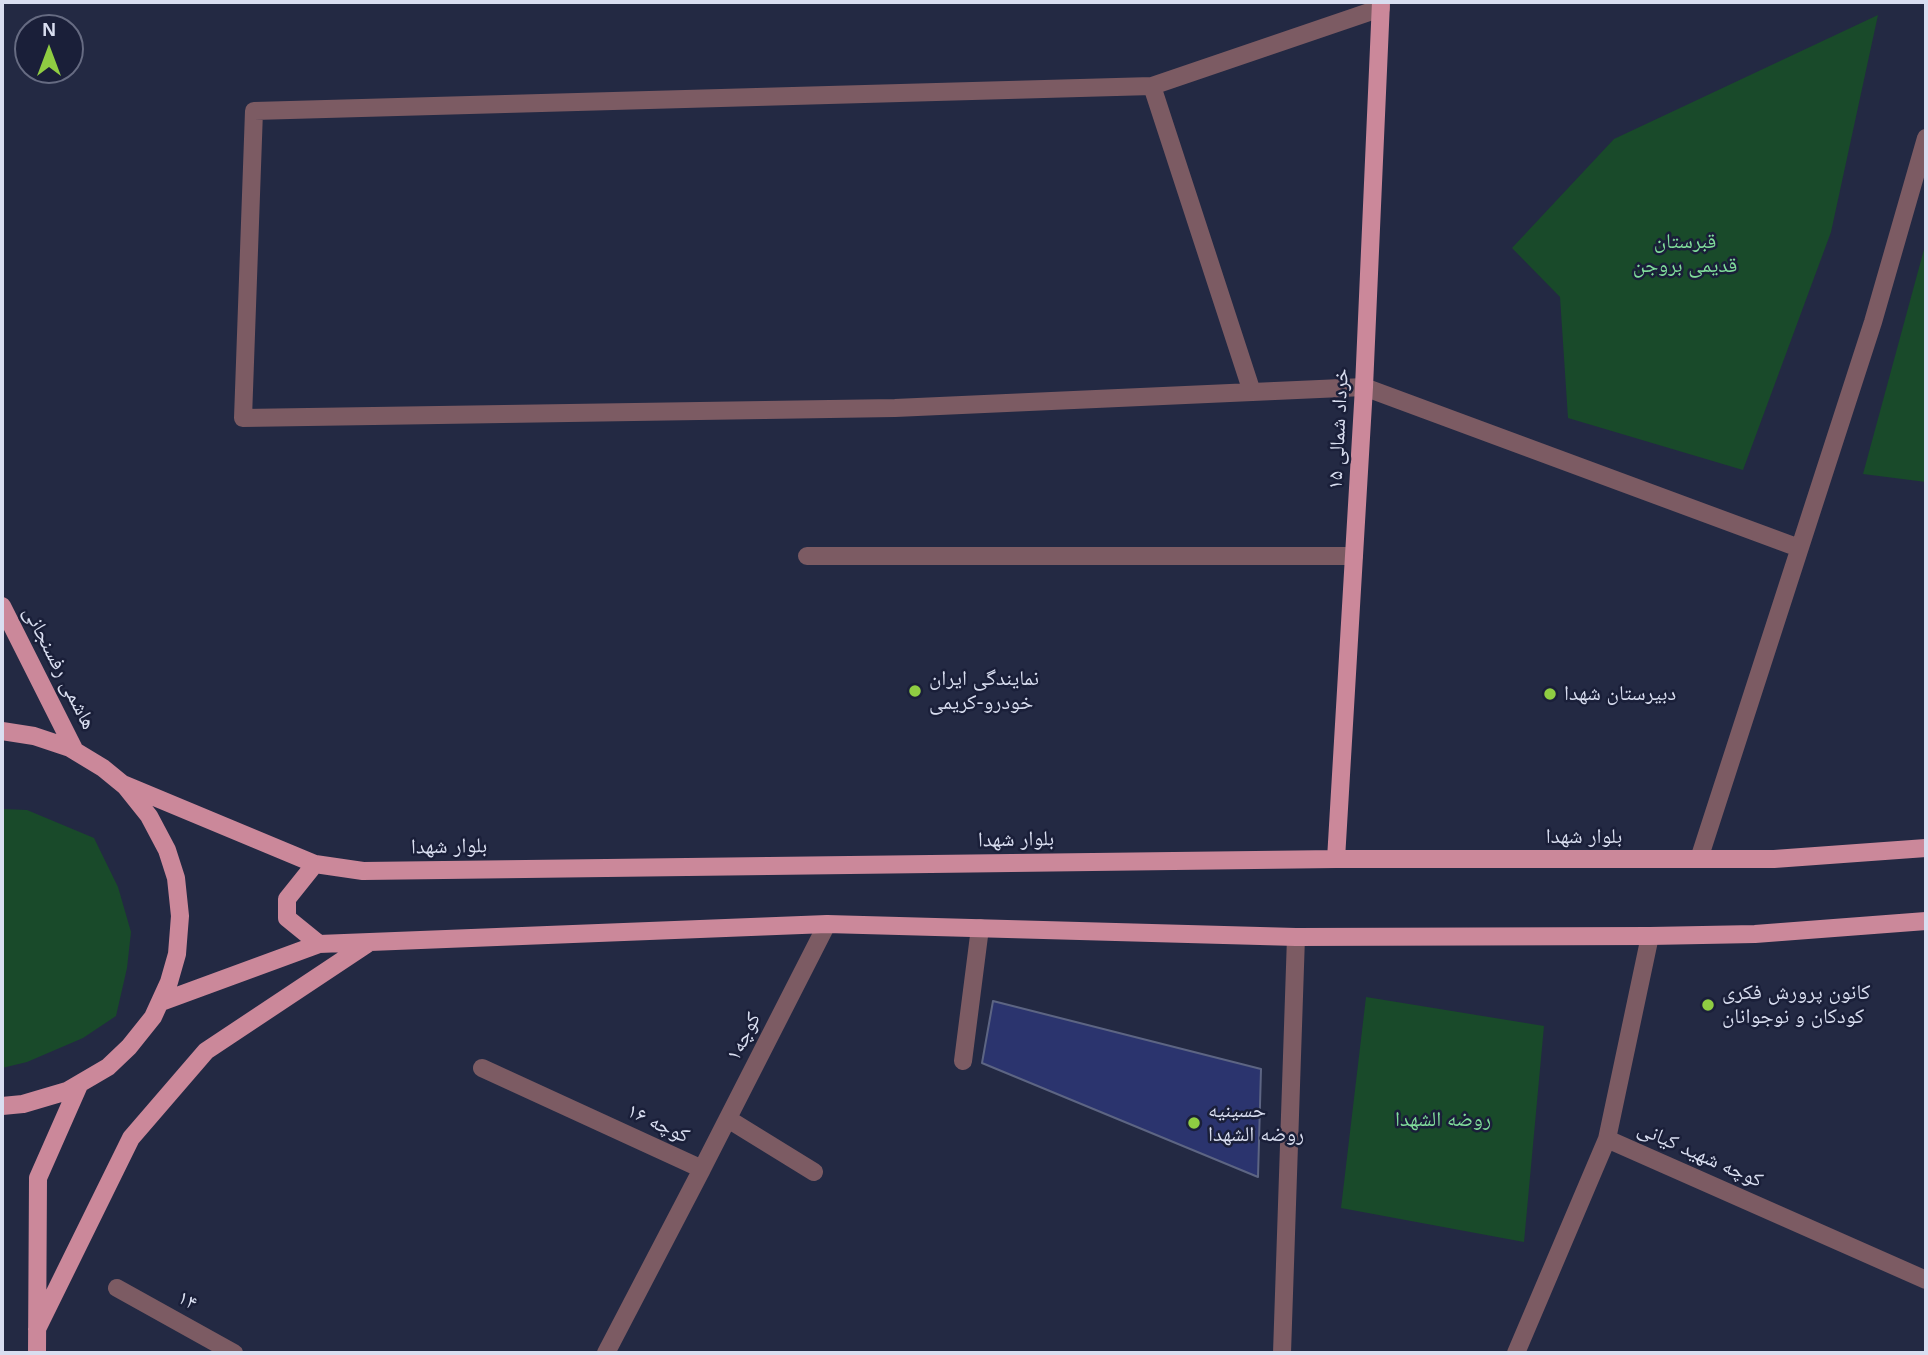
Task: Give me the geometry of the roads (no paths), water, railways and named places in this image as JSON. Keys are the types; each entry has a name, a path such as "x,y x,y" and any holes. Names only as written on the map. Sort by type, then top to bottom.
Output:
{"main road":[{"name":"۱۵ خرداد شمالی","path":"1336,859 1364,387 1381,5"},
{"name":"هاشمی رفسنجانی","path":"2,606 75,751"},
{"path":"2,731 34,736 75,751 123,784 158,831 177,887 180,916 178,946 161,1002 148,1025 122,1054 79,1085 39,1100 2,1106"},
{"name":"بلوار شهدا","path":"123,784 315,864 363,871 1336,859 1774,859 1926,848"},
{"path":"315,864 287,899 287,918 319,944"},
{"path":"161,1002 319,944 827,924 1296,937 1650,936 1755,933 1926,921"},
{"path":"37,1329 131,1138 206,1051 368,944"},
{"path":"37,1353 38,1178 79,1085"}],"street":[{"path":"1381,5 1152,86 254,111 243,418 895,408 1364,387 1799,548"},
{"path":"1152,86 1252,392"},
{"path":"1699,859 1873,322 1926,138"},
{"path":"807,556 1354,556"},
{"name":"کوچه۱","path":"702,1169 827,924"},
{"path":"963,1062 980,928"},
{"name":"کوچه شهید کیانی","path":"1650,936 1607,1139 1926,1280"},
{"path":"1282,1353 1296,937"},
{"name":"کوچه ۱۶","path":"482,1068 702,1169 606,1353"},
{"path":"728,1119 814,1172"},
{"path":"1516,1353 1607,1139"},
{"name":"۱۴","path":"117,1288 234,1353"}],"place":[{"name":"نمایندگی ایران خودرو-کریمی","path":"915,691"},
{"name":"دبیرستان شهدا","path":"1550,694"},
{"name":"کانون پرورش فکری کودکان و نوجوانان","path":"1708,1005"},
{"name":"حسینیه روضه الشهدا","path":"1194,1123"}],"park label":[{"name":"قبرستان قدیمی بروجن","path":"1685,254"},
{"name":"روضه الشهدا","path":"1443,1120"}]}
